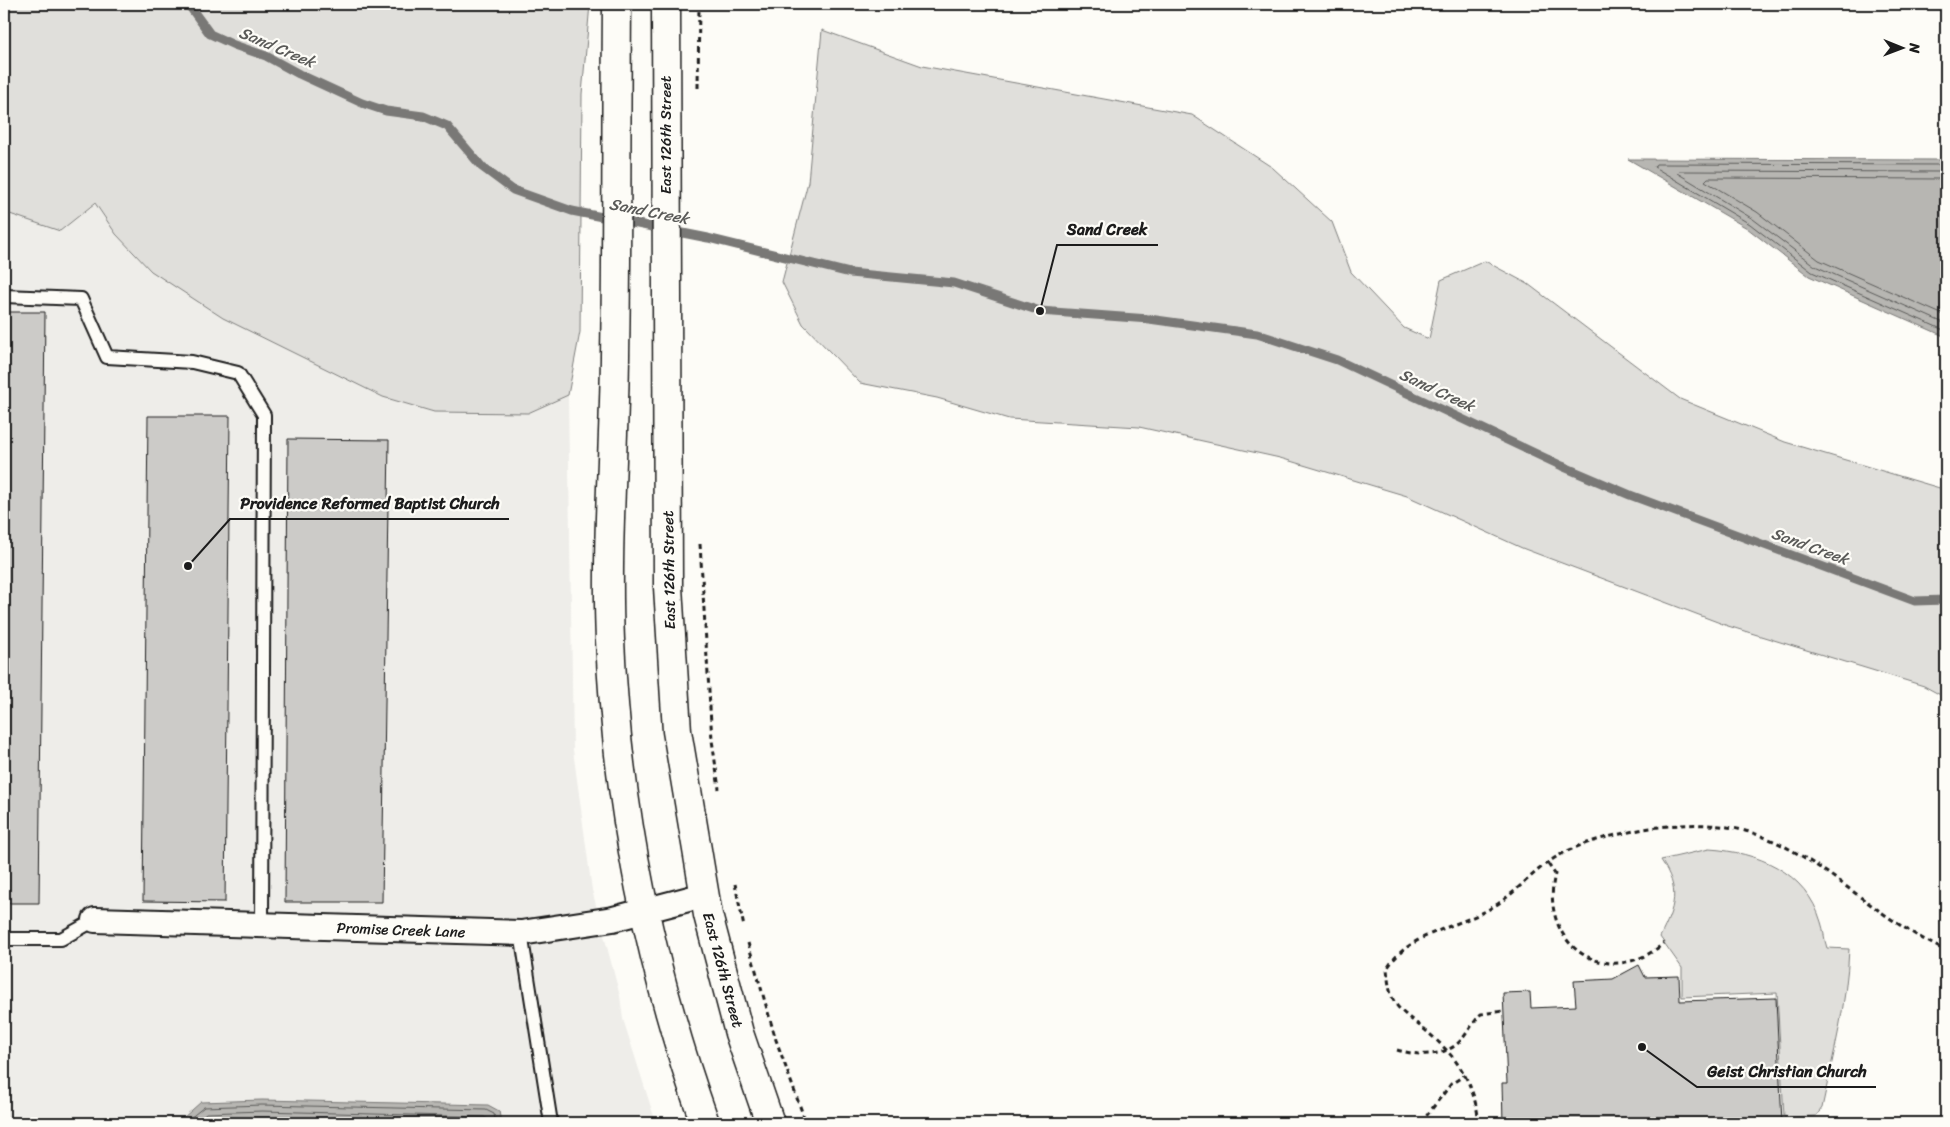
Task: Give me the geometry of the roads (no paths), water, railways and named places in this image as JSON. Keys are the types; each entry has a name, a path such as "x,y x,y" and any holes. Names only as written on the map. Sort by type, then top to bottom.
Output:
{"main road":[{"path":"617,4 610,638 620,764 645,911 682,1056 705,1123"},
{"name":"East 126th Street","path":"666,4 668,587 677,731 704,895 721,970 739,1033 770,1123"}],"street":[{"name":"Promise Creek Lane","path":"95,920 521,933 613,919 704,895"}],"lane":[{"path":"4,296 82,299 106,357 192,362 238,373 264,415 262,926"},
{"path":"4,940 61,939 95,920"},
{"path":"521,933 551,1123"}],"water":[{"path":"1628,159 1946,160 1946,337 1809,276 1747,228"},
{"path":"262,1100 488,1105 499,1111 501,1123 183,1123 183,1118 201,1102"}],"waterway":[{"name":"Sand Creek","path":"188,4 210,34 266,56 299,74 362,103 386,111 423,116 447,126 482,167 513,190 572,211 708,238 850,273 954,283 1040,311 1149,319 1257,334 1337,360 1562,466 1630,495 1915,601 1946,600"}],"place":[{"name":"Sand Creek","path":"1040,311"},
{"name":"Providence Reformed Baptist Church","path":"188,566"},
{"name":"Geist Christian Church","path":"1642,1047"}]}
